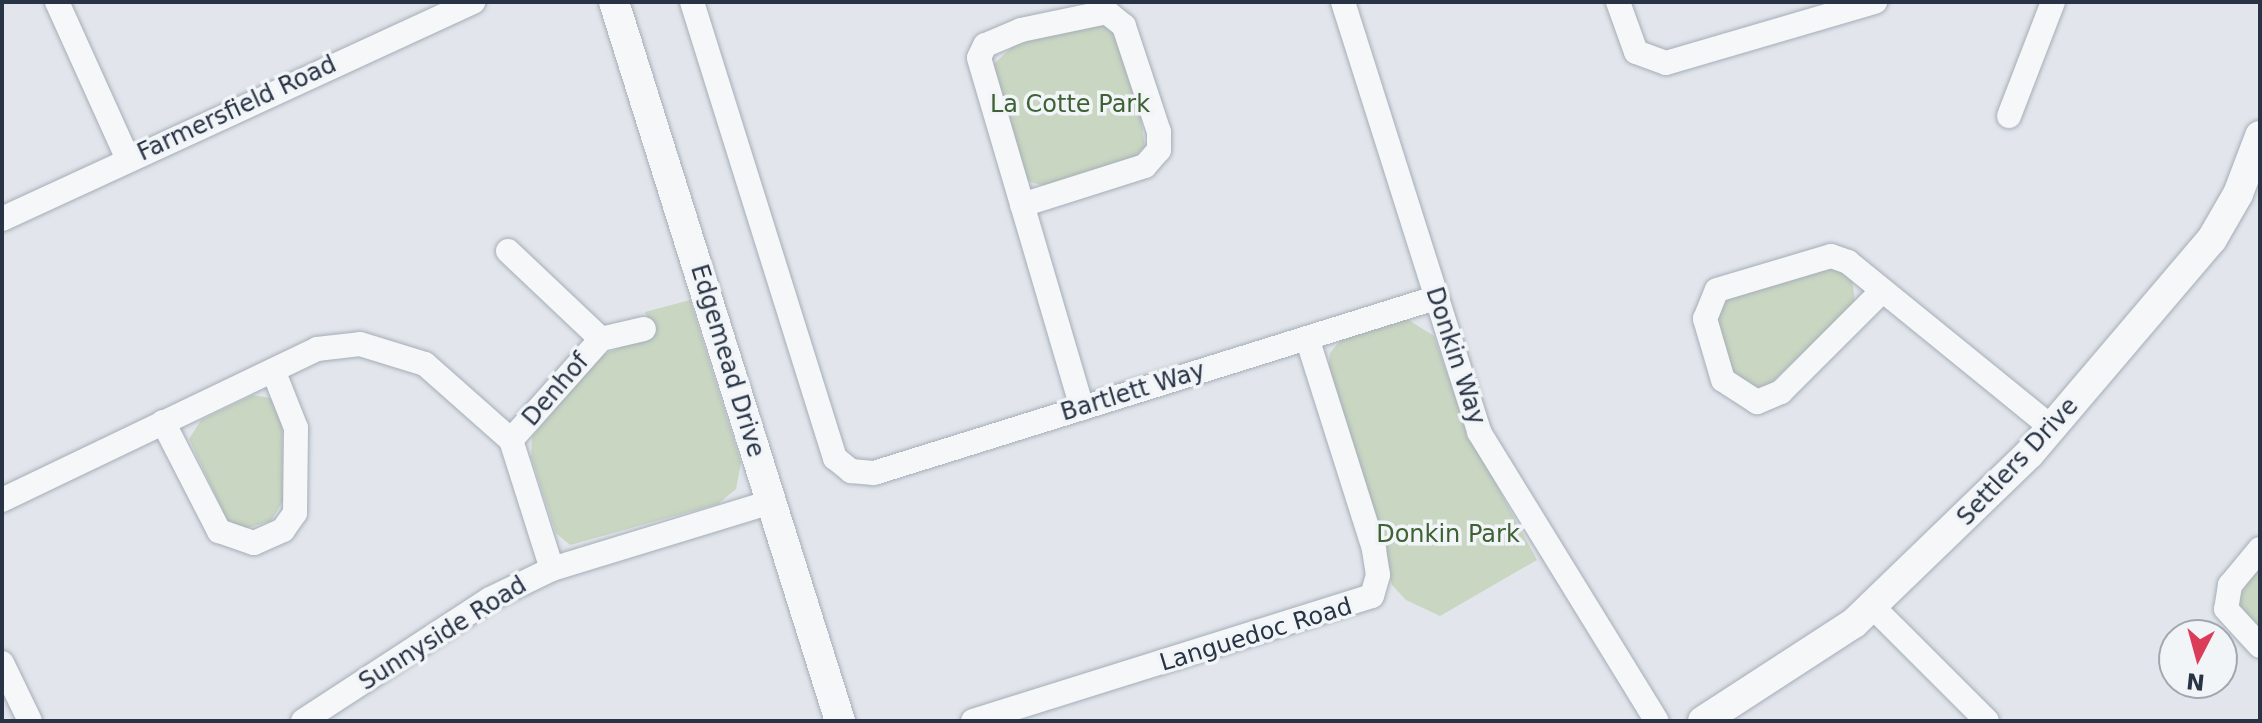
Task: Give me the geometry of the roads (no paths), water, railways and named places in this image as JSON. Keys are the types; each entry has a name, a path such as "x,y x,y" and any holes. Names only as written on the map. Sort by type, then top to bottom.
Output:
{"street":[{"path":"57,2 128,159"},
{"name":"Farmersfield Road","path":"2,219 473,2"},
{"name":"Edgemead Drive","path":"614,2 840,721"},
{"name":"Bartlett Way","path":"692,2 835,458 851,471 874,473 1435,298"},
{"name":"Donkin Way","path":"1343,2 1479,432 1657,721"},
{"path":"1618,2 1636,52 1666,63 1875,2"},
{"path":"2009,116 2053,2"},
{"path":"1022,205 1145,166 1159,150 1159,132 1124,26 1107,12 1021,30 982,49 979,63 1082,408"},
{"name":"Settlers Drive","path":"1703,721 1873,607 2052,428 2212,239 2238,194 2260,136"},
{"name":"Denhof","path":"508,251 601,339"},
{"path":"1882,291 1781,392 1757,402 1723,380 1705,319 1717,290 1823,255 1848,262 2052,428"},
{"name":"Denhof","path":"511,440 601,339 644,329"},
{"name":"Languedoc Road","path":"973,721 1372,596 1378,575 1374,549 1307,338"},
{"path":"2,500 273,370 338,344 382,346 425,364 511,440 552,569"},
{"path":"163,422 219,531 240,543 283,530 295,513 296,428 273,370"},
{"name":"Sunnyside Road","path":"303,721 490,599 552,569 771,502"},
{"path":"2260,549 2226,598 2228,616 2260,646"},
{"path":"1873,607 1987,721"},
{"path":"2,663 30,721"}],"park label":[{"name":"La Cotte Park","path":"1070,105"},
{"name":"Donkin Park","path":"1448,535"}]}
